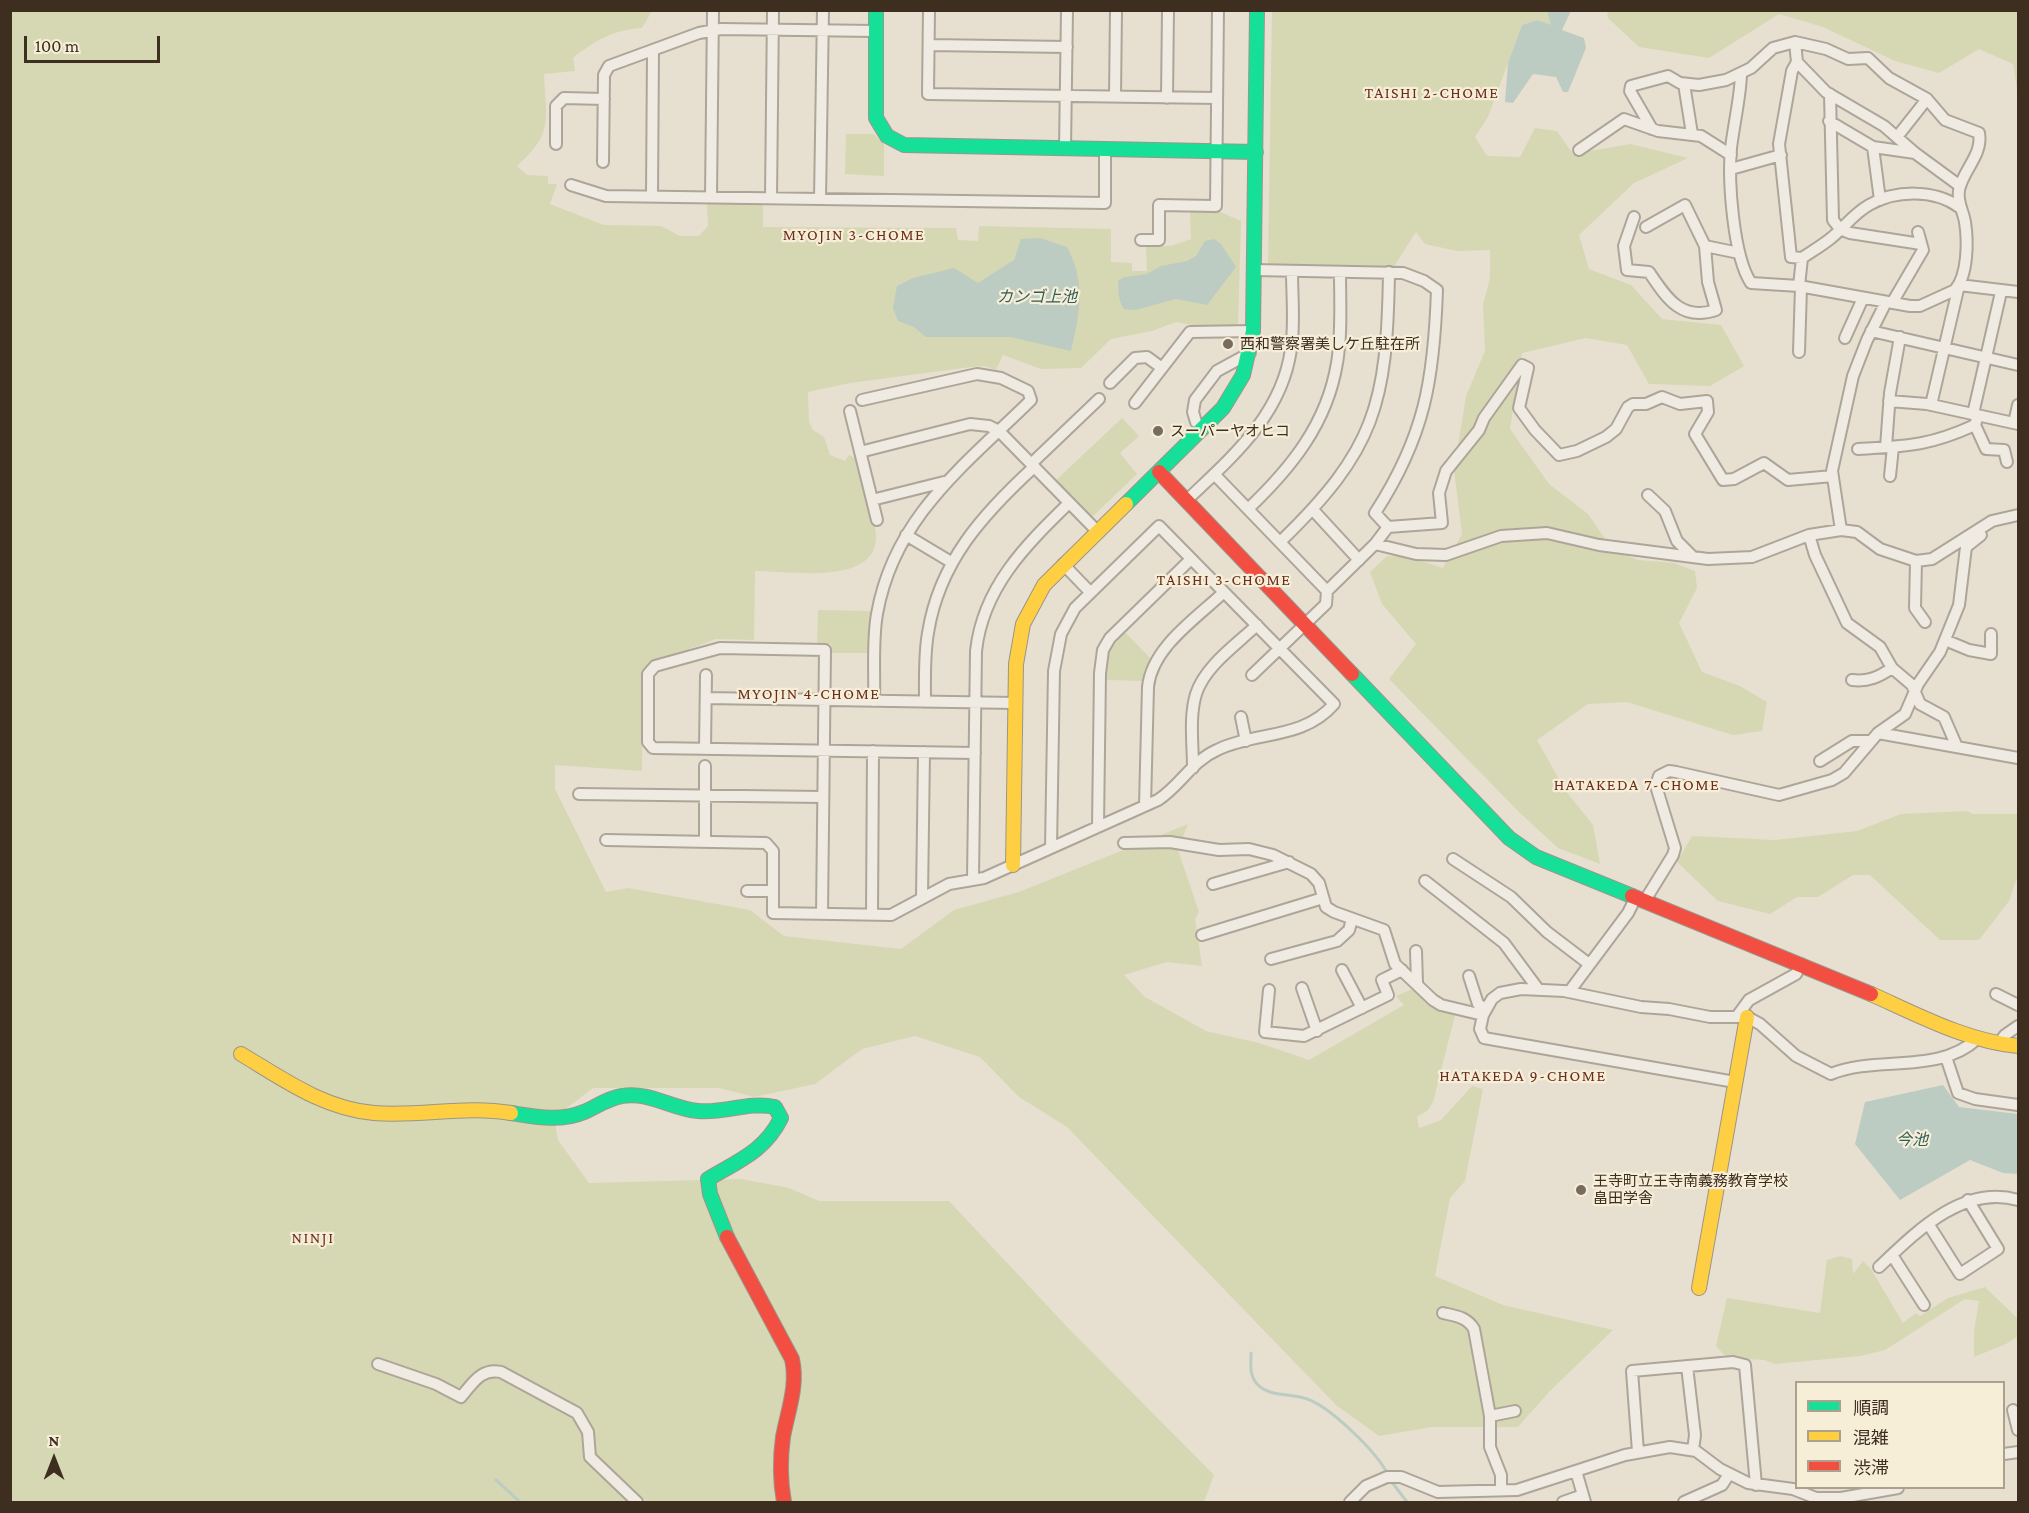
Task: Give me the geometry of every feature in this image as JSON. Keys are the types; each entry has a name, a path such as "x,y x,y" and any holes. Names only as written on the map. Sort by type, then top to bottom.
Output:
{"street":[{"path":"711,197 713,10"},
{"path":"771,198 773,10"},
{"path":"820,199 823,10"},
{"path":"876,10 875,113 881,130 904,145 1256,152"},
{"path":"929,10 928,94 1217,98"},
{"path":"1065,149 1067,10"},
{"path":"1115,97 1116,10"},
{"path":"1167,98 1168,10"},
{"path":"1141,240 1158,240 1159,205 1216,206 1218,10"},
{"path":"1013,865 1016,656 1023,624 1038,594 1064,564 1223,408 1239,383 1250,352 1253,332 1257,10"},
{"path":"603,162 605,70 713,30 876,31"},
{"path":"1795,42 1797,62 1792,71 1782,126 1780,155 1791,257 1802,258 1840,230 1868,205 1880,200 1923,194 1951,201 1959,207"},
{"path":"1652,129 1630,91 1631,86 1668,76 1684,84 1710,84 1741,75 1773,48 1795,42 1826,49 1848,59 1868,58 1889,78 1927,99 1945,120 1979,133 1976,155 1960,186 1959,207 1966,230 1964,261 1931,405"},
{"path":"929,45 1067,47"},
{"path":"652,196 654,50"},
{"path":"1797,62 1830,94 1897,137 1914,153 1960,186"},
{"path":"1741,75 1731,169 1739,253 1751,283 1800,286 1889,303 1920,306 1951,293 1959,285"},
{"path":"1684,84 1692,134"},
{"path":"1830,94 1833,220 1840,230 1921,244"},
{"path":"556,144 556,106 564,98 604,99"},
{"path":"1897,137 1927,99"},
{"path":"1579,150 1624,119 1652,129 1692,134 1708,139 1731,155"},
{"path":"1829,121 1873,147 1914,153"},
{"path":"1873,147 1880,200"},
{"path":"571,185 606,196 1105,203 1105,150"},
{"path":"1731,169 1780,155"},
{"path":"1634,218 1624,246 1627,270 1649,272 1666,298 1694,313 1716,310 1708,282 1705,246 1686,205 1646,227"},
{"path":"1841,530 1832,471 1848,395 1871,331 1915,267 1923,250 1918,232"},
{"path":"1705,246 1739,253"},
{"path":"1799,351 1802,258"},
{"path":"1254,270 1389,272 1410,275 1437,290 1434,360 1427,398 1411,447 1375,513 1388,526 1442,523 1439,493 1446,471 1479,430 1484,418 1522,365 1528,368 1519,408 1559,456 1595,444 1610,434 1633,404 1646,404 1662,397 1680,404 1707,401 1708,412 1695,434 1723,480 1734,478 1764,463 1788,480 1833,476"},
{"path":"1187,500 1261,425 1283,381 1293,333 1293,271"},
{"path":"1248,509 1296,458 1316,426 1328,397 1339,345 1340,272"},
{"path":"1280,542 1334,486 1358,449 1379,398 1387,350 1389,272"},
{"path":"1959,285 2001,292 2019,292"},
{"path":"2001,292 1975,418 1986,449 2004,450 2007,462"},
{"path":"1845,338 1863,298"},
{"path":"1871,331 2019,365"},
{"path":"1135,403 1190,332 1253,332"},
{"path":"1890,476 1889,401 1900,337"},
{"path":"1203,429 1196,422 1193,405 1220,368 1250,352"},
{"path":"1110,383 1135,358 1147,357 1162,368"},
{"path":"1220,368 1230,372 1239,383"},
{"path":"862,400 968,374 991,375 1028,392 1031,400 946,482 927,503 906,536 889,569 877,614 874,701"},
{"path":"925,702 930,621 951,562 987,512 1099,399"},
{"path":"1889,401 1931,405 1975,418 2017,424 2019,405"},
{"path":"850,411 877,520"},
{"path":"1858,448 1933,442 1975,418"},
{"path":"860,452 970,424 989,426 999,431 1097,531"},
{"path":"1159,472 1509,838 1551,865 1800,964 1977,1039 2019,1046"},
{"path":"1214,474 1327,591"},
{"path":"872,500 946,482"},
{"path":"1648,495 1665,511 1677,541 1693,558"},
{"path":"973,879 977,640 990,598 1020,553 1069,503"},
{"path":"1313,510 1359,560"},
{"path":"1376,544 1416,554 1446,555 1501,536 1547,533 1599,545 1693,558 1752,557 1809,535 1841,530 1857,532 1880,549 1916,561 1932,559 1992,521 2019,515"},
{"path":"1569,992 1673,855 1675,848 1656,786 1659,776 1669,771 1771,794 1790,794 1844,773 1874,737 1905,714 1945,640 1959,605 1966,547 1984,533 1992,521"},
{"path":"606,840 766,843 773,851 773,913 891,915 949,884 984,878 1145,806 1168,794 1192,768 1214,751 1302,728 1321,717 1334,704 1159,526 1090,592 1069,617 1056,651 1051,848"},
{"path":"1252,675 1326,604 1327,591 1376,544 1388,526"},
{"path":"1809,535 1815,555 1847,623 1874,641 1892,668 1916,692 1920,704 1944,717 1957,747"},
{"path":"906,536 951,562"},
{"path":"1098,827 1100,673 1103,650 1116,632 1191,559"},
{"path":"1916,561 1915,608 1925,622"},
{"path":"1064,564 1090,592"},
{"path":"1145,806 1148,687 1151,672 1163,651 1224,592"},
{"path":"1192,768 1194,710 1197,692 1207,673 1257,625"},
{"path":"1945,640 1969,650 1991,654 1991,634"},
{"path":"822,914 824,750 824,700 825,650 720,648 655,666 648,674 648,742 653,748 824,750 975,753"},
{"path":"1852,680 1863,681 1879,677 1892,668"},
{"path":"705,749 706,675"},
{"path":"706,698 1015,703"},
{"path":"1241,717 1246,741"},
{"path":"1820,761 1852,741 1874,737 1957,747 2019,758"},
{"path":"872,914 873,751"},
{"path":"922,897 924,752"},
{"path":"705,766 705,842"},
{"path":"579,794 823,797"},
{"path":"1124,843 1170,842 1219,850 1242,848 1289,862 1311,874 1319,883 1326,907 1384,930 1395,964 1440,1005 1484,1012"},
{"path":"1453,859 1511,897 1547,932 1589,964"},
{"path":"1213,884 1289,862"},
{"path":"1425,881 1504,943 1538,989"},
{"path":"747,891 773,891"},
{"path":"1202,936 1323,898"},
{"path":"1271,959 1337,941 1349,930 1352,919"},
{"path":"1416,951 1417,983"},
{"path":"1699,1288 1736,1082 1743,1016 1749,1000 1774,983 1796,974 1800,964"},
{"path":"1342,970 1362,1008"},
{"path":"1269,990 1265,1032 1304,1036 1388,995 1382,980 1402,970"},
{"path":"1469,976 1478,1004 1484,1012"},
{"path":"1302,988 1317,1031"},
{"path":"1736,1082 1484,1038 1480,1029 1484,1012 1500,993 1538,989 1569,992 1641,1007 1669,1008 1710,1017 1743,1016 1780,1041 1787,1050 1831,1074 1843,1069 1902,1065 1946,1057 1967,1048 1977,1039"},
{"path":"1995,994 2019,1005"},
{"path":"1998,1044 2005,1035 2019,1026"},
{"path":"241,1054 328,1102 362,1112 486,1110 539,1118 567,1118 627,1094 648,1095 673,1106 696,1112 716,1112 753,1102 775,1107 781,1118 767,1144 758,1153 708,1179 707,1187 721,1225 792,1359 795,1371 794,1392 784,1430 781,1473 784,1503"},
{"path":"1946,1057 1958,1093 1975,1099 2019,1105"},
{"path":"1879,1267 1929,1225 1968,1200 1988,1196 2019,1200"},
{"path":"1929,1225 1960,1274 1998,1249 1968,1200"},
{"path":"1892,1255 1924,1305"},
{"path":"1443,1313 1470,1322 1474,1329 1490,1416 1488,1436 1501,1475 1501,1490"},
{"path":"1638,1452 1632,1371 1733,1362 1744,1365 1756,1485"},
{"path":"378,1364 436,1384 461,1397 482,1373 490,1370 501,1372 577,1413 588,1432 590,1457 638,1503"},
{"path":"1687,1366 1695,1435 1693,1450"},
{"path":"2013,1410 2019,1430"},
{"path":"1490,1416 1515,1411"},
{"path":"1350,1503 1366,1486 1390,1476 1438,1492 1525,1488 1638,1452 1670,1447 1693,1450 1729,1474 1756,1485 1786,1488 1824,1501 1892,1489"},
{"path":"1563,1503 1584,1499 1576,1471"},
{"path":"1684,1503 1702,1499 1722,1485 1729,1474"}],"green space":[{"path":"10,11 652,11 642,28 605,37 573,58 575,71 544,74 545,125 537,144 517,166 527,175 548,176 548,184 557,184 550,204 604,225 661,226 680,236 699,236 708,226 707,203 763,204 763,227 956,228 958,240 978,241 979,226 1111,229 1111,262 1132,263 1132,271 1147,271 1146,246 1171,246 1191,239 1190,210 1218,211 1241,221 1238,325 1208,328 1176,322 1152,331 1111,339 1081,368 1041,369 1003,355 996,370 984,366 971,367 850,383 808,392 809,422 813,430 824,437 830,455 845,461 849,455 859,460 875,530 876,538 872,553 861,563 846,570 807,573 755,571 754,640 716,639 654,662 643,672 642,771 555,765 555,789 606,892 628,888 750,910 784,936 901,949 954,910 1019,892 1188,824 1178,850 1199,912 1195,919 1202,966 1167,962 1124,975 1145,997 1206,1031 1259,1043 1309,1060 1404,1005 1396,996 1415,988 1430,1005 1455,1015 1433,1102 1428,1110 1417,1117 1419,1128 1441,1120 1472,1086 1483,1089 1465,1181 1450,1198 1435,1276 1503,1305 1613,1330 1549,1392 1518,1427 1432,1427 1379,1436 1336,1405 1067,1127 1019,1097 980,1057 915,1036 862,1049 815,1084 754,1097 719,1088 593,1088 554,1118 558,1140 589,1183 741,1179 789,1188 819,1201 949,1201 1071,1331 1214,1475 1204,1502 11,1502"},
{"path":"1272,11 1547,11 1552,26 1537,20 1522,25 1488,117 1475,137 1487,156 1520,157 1535,128 1557,131 1573,154 1630,144 1688,158 1634,183 1579,235 1589,269 1631,285 1662,319 1721,325 1744,366 1710,386 1649,384 1627,345 1586,338 1522,353 1510,429 1549,484 1588,514 1612,549 1638,560 1674,563 1695,571 1697,588 1679,623 1702,672 1740,686 1767,702 1762,731 1733,735 1627,702 1588,704 1537,740 1565,790 1593,825 1600,864 1558,848 1519,812 1389,679 1416,644 1382,604 1370,572 1387,556 1412,558 1443,568 1462,534 1454,470 1466,396 1485,351 1483,305 1490,278 1490,250 1457,251 1425,244 1416,232 1393,268 1268,265"},
{"path":"1607,11 2018,11 2018,96 2013,64 1979,49 1939,73 1895,61 1823,27 1779,14 1709,58 1639,47 1608,18"},
{"path":"846,134 874,134 884,144 884,176 845,174"},
{"path":"1122,418 1139,436 1120,453 1137,474 1089,520 1054,482"},
{"path":"818,610 873,611 871,653 830,653 831,644 817,644"},
{"path":"1124,631 1152,660 1145,681 1105,680 1108,654"},
{"path":"1967,811 1973,814 2018,814 2018,875 2009,901 1979,940 1940,940 1870,875 1853,875 1818,897 1797,897 1770,914 1718,901 1677,862 1692,836 1775,840 1857,831 1901,814"},
{"path":"1840,1256 1852,1259 1853,1274 1863,1261 1871,1269 1903,1323 1916,1313 1920,1316 1948,1298 1985,1287 2018,1319 2018,1336 2006,1344 1974,1357 1974,1331 1979,1301 1965,1299 1885,1350 1860,1356 1775,1364 1764,1360 1727,1358 1716,1346 1727,1298 1820,1313 1827,1260"}],"water":[{"path":"1547,11 1571,11 1562,30 1584,38 1586,48 1568,92 1563,92 1556,77 1533,74 1513,103 1505,102 1508,63 1522,25 1537,20 1551,25"},
{"name":"カンゴ上池","path":"1040,238 1067,247 1077,273 1079,311 1071,351 1010,337 926,337 914,327 898,321 893,308 897,286 913,278 954,268 978,283 1014,260 1021,239"},
{"path":"1214,239 1221,244 1236,267 1207,305 1176,299 1135,310 1124,309 1120,300 1118,281 1124,277 1147,274 1161,266 1187,261 1196,256 1205,241"},
{"name":"今池","path":"1943,1085 1959,1107 2018,1114 2018,1174 2003,1173 1970,1160 1900,1200 1855,1144 1865,1102"}],"waterway":[{"path":"1251,1353 1252,1373 1257,1384 1267,1391 1298,1396 1326,1409 1351,1430 1374,1455 1388,1475"},
{"path":"496,1480 520,1502"},
{"path":"1391,1481 1407,1502"}],"traffic: fast":[{"path":"876,10 876,118 887,136 904,145 1256,152"},
{"path":"1126,504 1223,408 1243,375 1253,331 1257,10"},
{"path":"1352,674 1509,838 1536,857 1632,896"},
{"path":"511,1113 548,1118 566,1117 584,1112 612,1099 632,1095 698,1111 755,1106 775,1107 781,1118 767,1139 750,1154 708,1179 710,1194 727,1237"}],"traffic: slow":[{"path":"1013,865 1016,664 1023,624 1044,585 1126,504"},
{"path":"1871,994 1961,1033 2018,1046"},
{"path":"1699,1288 1747,1017"},
{"path":"241,1054 304,1091 338,1106 356,1110 391,1114 477,1110 511,1113"}],"traffic: jam":[{"path":"1159,472 1352,674"},
{"path":"1632,896 1871,994"},
{"path":"727,1237 792,1359 794,1369 792,1398 781,1453 784,1502"}],"place":[{"name":"西和警察署美しケ丘駐在所","path":"1228,344"},
{"name":"スーパーヤオヒコ","path":"1158,431"},
{"name":"王寺町立王寺南義務教育学校 畠田学舎","path":"1581,1190"}],"district":[{"name":"TAISHI 2-CHOME","path":"1432,93"},
{"name":"MYOJIN 3-CHOME","path":"854,235"},
{"name":"TAISHI 3-CHOME","path":"1224,580"},
{"name":"MYOJIN 4-CHOME","path":"809,694"},
{"name":"HATAKEDA 7-CHOME","path":"1637,785"},
{"name":"HATAKEDA 9-CHOME","path":"1523,1076"},
{"name":"NINJI","path":"313,1238"}]}
